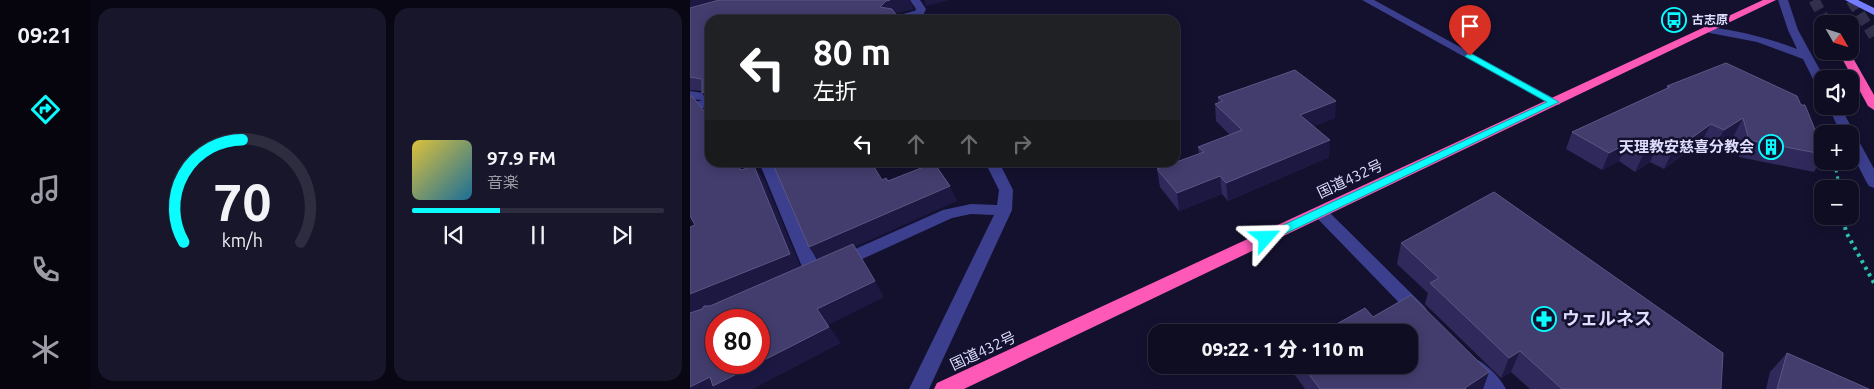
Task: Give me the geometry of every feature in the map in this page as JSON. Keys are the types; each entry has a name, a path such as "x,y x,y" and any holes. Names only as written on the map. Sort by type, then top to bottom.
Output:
{"highway":[{"name":"国道432号","path":"944,389 1771,0"},
{"path":"1848,60 1874,106"}],"street":[{"path":"915,0 920,9 917,15"},
{"path":"1367,0 1555,102"},
{"path":"1783,0 1793,30 1815,70"},
{"path":"1850,0 1874,12"},
{"path":"1710,30 1747,35 1784,46 1809,58"},
{"path":"690,95 705,97"},
{"path":"690,108 705,104"},
{"path":"1859,155 1874,184"},
{"path":"768,167 814,274"},
{"path":"919,389 1004,210 1006,190 994,167"},
{"path":"796,281 948,214 971,209 1004,210"},
{"path":"1320,212 1433,325"},
{"path":"1461,354 1496,389"}],"path":[{"path":"1845,225 1846,232 1874,283"}],"building":[{"path":"719,0 890,0 880,7 892,9 896,15 705,15 705,92 702,93 702,79 690,77 690,8"},
{"path":"1726,63 1797,96 1801,105 1805,105 1814,127 1814,152 1749,140 1743,118 1724,130 1711,124 1672,152 1658,145 1643,155 1626,144 1609,153 1572,132 1670,87 1667,86"},
{"path":"1295,70 1336,101 1300,115 1330,140 1226,183 1220,176 1177,193 1157,169 1163,167 1180,167 1180,161 1204,152 1198,147 1242,130 1215,104 1223,101 1218,97"},
{"path":"690,96 692,96 705,112 705,167 739,167 741,170 754,167 790,254 690,294 690,227 695,225 690,216"},
{"path":"774,167 874,167 882,180 886,178 888,181 924,167 937,167 950,186 809,247"},
{"name":"ウェルネス","path":"1494,192 1723,353 1721,389 1562,389 1520,351 1509,358 1430,283 1439,278 1401,243"},
{"path":"853,244 875,281 817,309 829,327 770,357 770,309 705,309 705,374 737,374 713,386 710,377 690,387 690,313 702,309 704,306 710,306"},
{"path":"1411,295 1489,372 1466,389 1320,389 1309,374 1418,374 1418,324 1337,324 1365,308 1373,317"},
{"path":"1787,353 1869,389 1777,389"}],"tunnel":[{"path":"1814,0 1822,15"},
{"path":"1851,0 1874,36"}],"place":[{"name":"古志原","path":"1674,20"},
{"name":"天理教安慈喜分教会","path":"1771,147"},
{"name":"ウェルネス","path":"1544,319"}],"route":[{"path":"1266,238 1555,102 1470,56"}]}
